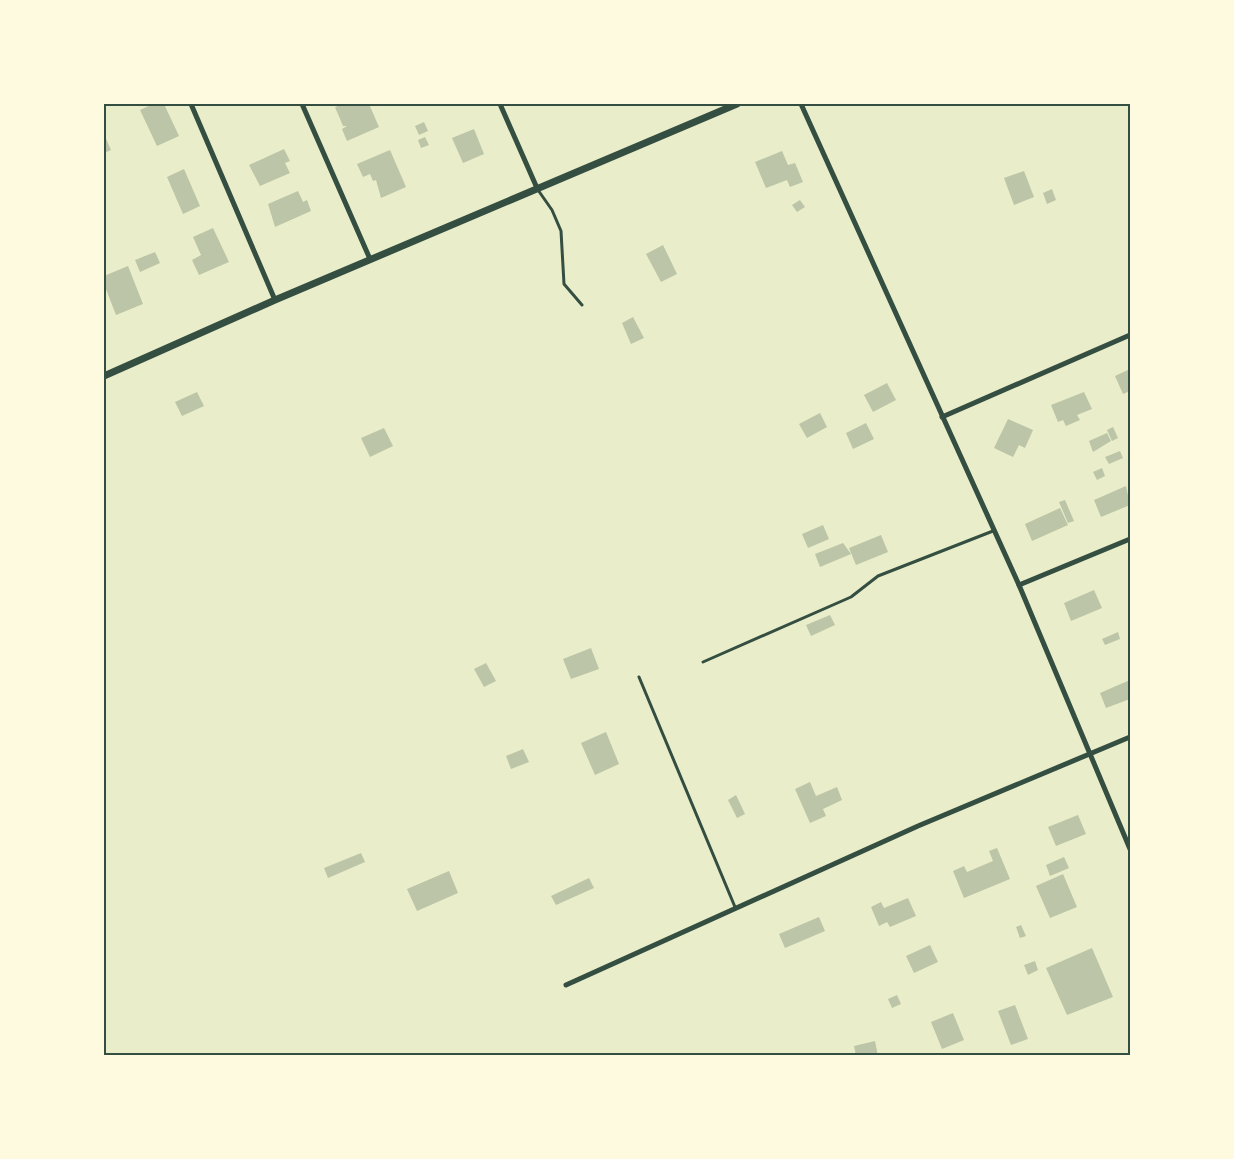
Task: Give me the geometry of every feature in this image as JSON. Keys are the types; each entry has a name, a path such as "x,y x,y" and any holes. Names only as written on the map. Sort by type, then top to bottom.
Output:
{"street":[{"path":"191,104 275,300"},
{"path":"302,104 370,259"},
{"path":"500,104 537,188"},
{"path":"104,372 737,104"},
{"path":"801,104 1019,585 1131,849"},
{"path":"942,417 1131,335"},
{"path":"1019,585 1131,539"},
{"path":"566,985 918,826 1131,737"}],"lane":[{"path":"537,188 552,210 561,231 564,284 582,305"},
{"path":"703,662 851,597 878,576 994,531"},
{"path":"639,677 735,907"}],"building":[{"path":"153,104 164,104 179,136 157,146 140,110"},
{"path":"344,104 369,104 379,127 347,141 342,129 347,126 343,126 335,107"},
{"path":"424,122 428,131 419,135 415,126"},
{"path":"474,129 484,154 463,163 452,138"},
{"path":"104,134 111,150 104,153"},
{"path":"425,137 429,145 421,148 418,140"},
{"path":"284,149 290,161 285,163 290,173 260,186 249,165"},
{"path":"390,150 406,187 381,198 376,180 373,181 370,174 363,177 357,164"},
{"path":"782,151 788,165 795,163 803,182 790,187 787,180 766,188 755,162"},
{"path":"184,169 200,206 183,214 167,177"},
{"path":"1024,171 1034,197 1014,205 1004,178"},
{"path":"1052,189 1056,200 1047,204 1043,193"},
{"path":"298,191 303,202 307,200 311,211 275,227 268,204"},
{"path":"800,200 805,207 797,212 792,205"},
{"path":"213,228 229,262 199,275 192,260 201,255 193,237"},
{"path":"663,245 677,274 661,282 646,254"},
{"path":"155,252 160,263 140,272 135,260"},
{"path":"128,266 143,304 116,315 104,284 104,276"},
{"path":"633,317 644,338 631,344 622,323"},
{"path":"1130,369 1130,391 1123,394 1115,376"},
{"path":"887,383 896,400 873,412 864,395"},
{"path":"197,392 204,406 182,416 175,402"},
{"path":"1084,392 1092,409 1077,415 1080,420 1066,426 1063,420 1058,422 1051,405"},
{"path":"820,413 827,427 807,438 799,424"},
{"path":"1008,419 1033,430 1025,448 1019,445 1013,457 994,448"},
{"path":"866,423 874,439 853,449 846,433"},
{"path":"1113,427 1118,438 1112,441 1107,430"},
{"path":"384,428 393,446 370,457 361,438"},
{"path":"1107,433 1111,441 1093,452 1089,441"},
{"path":"1120,451 1123,458 1109,464 1105,457"},
{"path":"1102,468 1105,476 1097,480 1093,472"},
{"path":"1126,486 1130,505 1101,517 1094,500"},
{"path":"1065,500 1074,521 1068,523 1059,502"},
{"path":"1060,508 1068,525 1032,541 1025,524"},
{"path":"823,525 829,539 808,548 802,534"},
{"path":"881,535 888,552 856,565 849,548"},
{"path":"843,543 851,554 820,567 815,554"},
{"path":"1094,590 1102,608 1071,621 1064,603"},
{"path":"830,615 835,625 811,636 806,625"},
{"path":"1118,632 1120,639 1105,645 1102,639"},
{"path":"591,648 599,669 571,679 563,659"},
{"path":"486,663 496,681 484,687 474,669"},
{"path":"1130,680 1130,699 1106,708 1100,693"},
{"path":"606,732 619,764 595,775 581,743"},
{"path":"523,749 529,762 511,769 506,756"},
{"path":"810,782 816,796 837,787 842,800 823,809 826,816 810,823 795,789"},
{"path":"736,795 745,814 737,818 728,800"},
{"path":"1078,815 1086,834 1056,846 1048,827"},
{"path":"997,848 1010,879 964,898 953,871 964,866 967,872 993,861 989,851"},
{"path":"361,853 365,862 328,878 324,868"},
{"path":"1064,857 1069,868 1050,876 1046,865"},
{"path":"449,871 458,893 417,911 407,889"},
{"path":"1063,874 1077,907 1050,918 1036,886"},
{"path":"589,878 594,888 556,905 551,896"},
{"path":"908,898 916,916 890,927 887,922 879,926 871,907 881,902 884,908"},
{"path":"819,917 825,931 785,948 779,934"},
{"path":"1021,925 1026,936 1020,938 1016,927"},
{"path":"930,945 938,962 914,973 906,956"},
{"path":"1092,948 1113,997 1067,1015 1046,968"},
{"path":"1035,961 1038,970 1028,975 1024,965"},
{"path":"897,995 901,1004 892,1008 888,999"},
{"path":"1015,1005 1028,1039 1011,1045 998,1011"},
{"path":"953,1013 964,1040 942,1049 931,1022"},
{"path":"875,1041 878,1056 856,1056 854,1046"}]}
